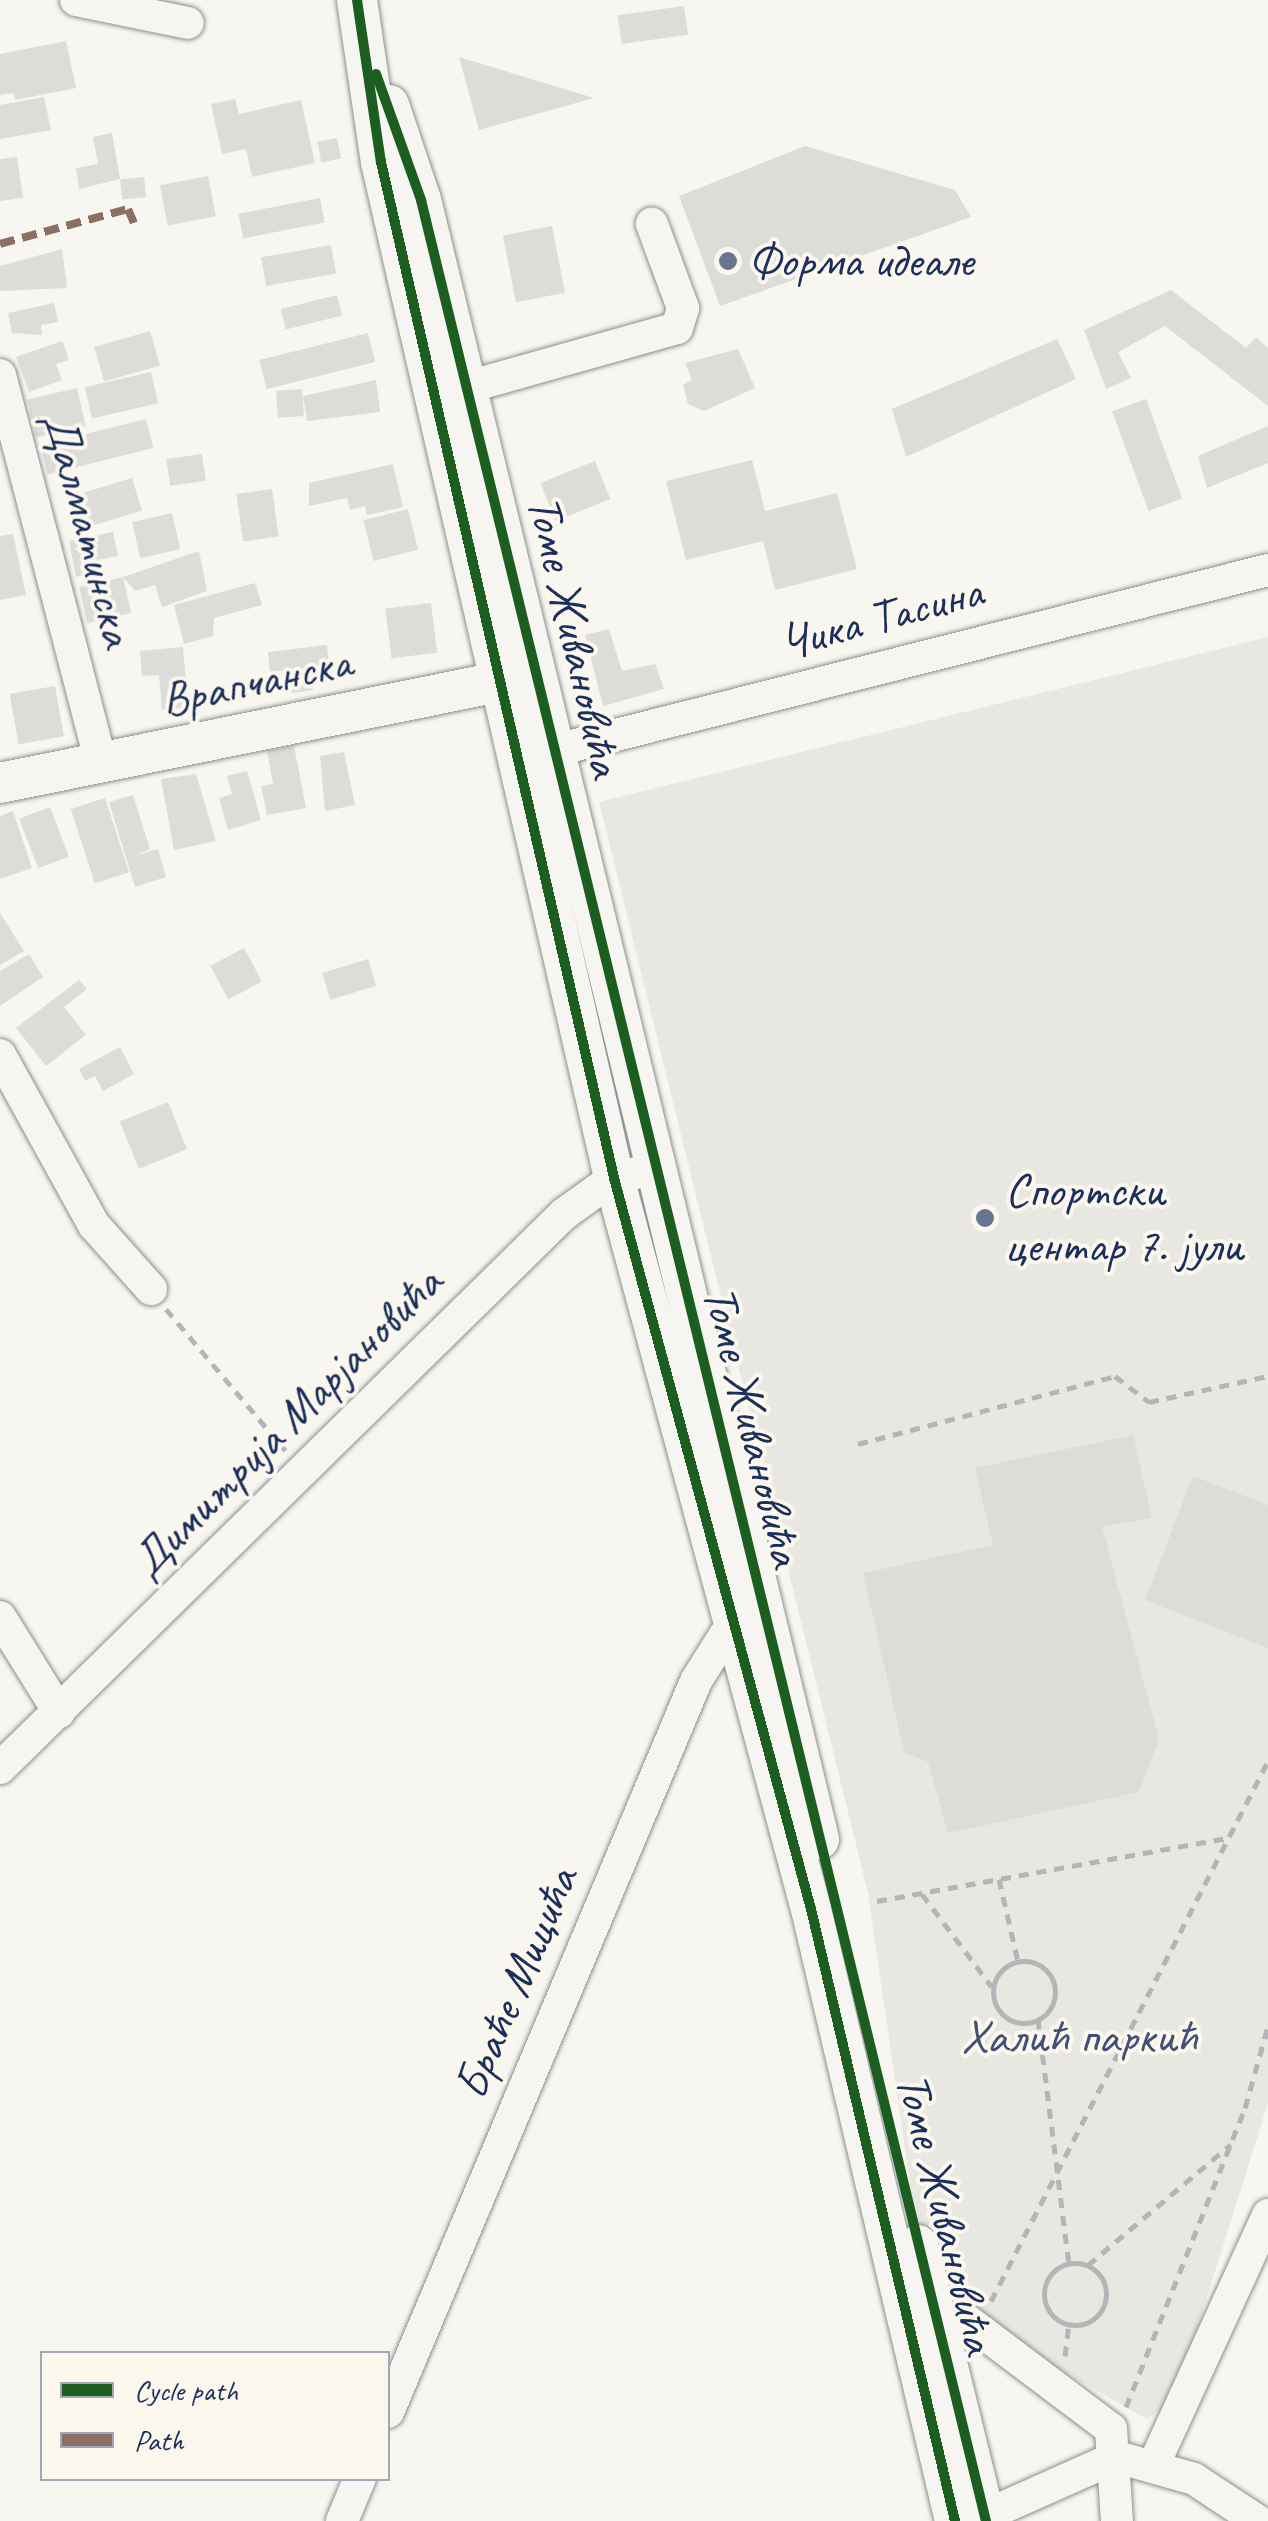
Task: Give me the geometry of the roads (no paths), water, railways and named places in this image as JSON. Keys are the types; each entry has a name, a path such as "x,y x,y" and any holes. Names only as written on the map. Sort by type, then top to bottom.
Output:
{"main road":[{"name":"Томе Живановића","path":"358,0 370,60 381,162 535,756 614,1178 748,1625 975,2520"},
{"name":"Томе Живановића","path":"370,60 408,155 464,388 517,678"},
{"name":"Врапчанска","path":"0,783 517,678"},
{"name":"Томе Живановића","path":"535,756 654,1169 748,1625"}],"street":[{"path":"76,0 188,23"},
{"path":"464,388 677,328 683,308 652,224"},
{"name":"Далматинска","path":"0,375 101,764"},
{"name":"Чика Тасина","path":"535,756 1268,570"},
{"path":"0,1055 94,1225 151,1289"},
{"name":"Димитрија Марјановића","path":"0,1768 564,1214 614,1178 654,1169"},
{"path":"0,1616 59,1712"},
{"name":"Браће Мицића","path":"390,2407 696,1681 748,1625"},
{"path":"1155,2462 1268,2215"},
{"path":"969,2322 1114,2443 1258,2521"},
{"path":"975,2520 1114,2443"},
{"path":"1114,2443 1117,2521"},
{"path":"342,2521 359,2481"}],"place":[{"name":"Форма идеале","path":"728,261"},
{"name":"Спортски центар 7. јули","path":"985,1218"}],"park label":[{"name":"Халић паркић","path":"1079,2037"}]}
